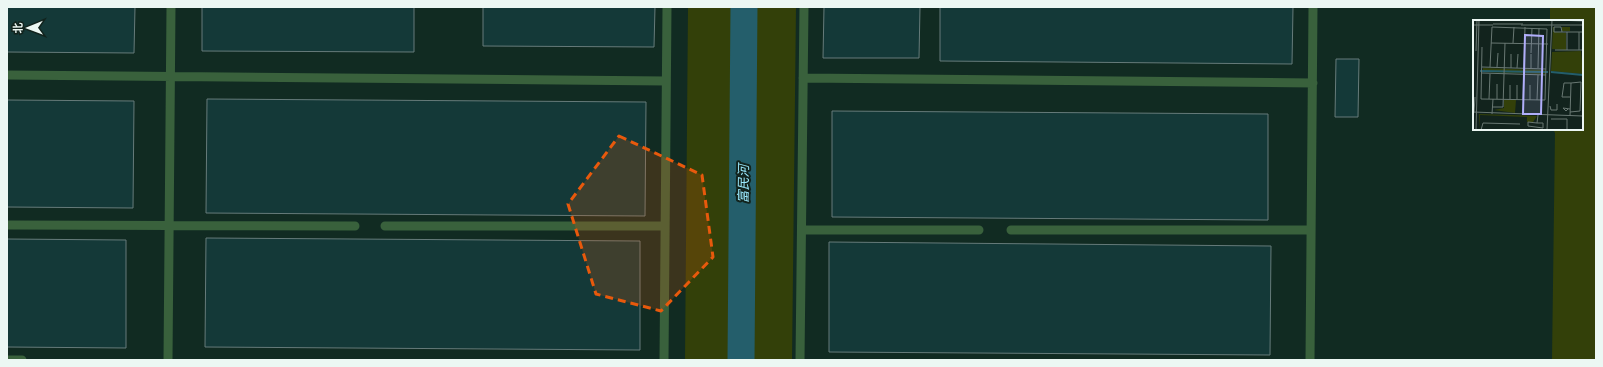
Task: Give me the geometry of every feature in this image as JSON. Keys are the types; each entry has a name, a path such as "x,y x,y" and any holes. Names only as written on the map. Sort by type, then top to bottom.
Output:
{"lane":[{"path":"168,360 171,7"},
{"path":"664,360 667,7"},
{"path":"800,360 804,7"},
{"path":"1310,360 1313,7"},
{"path":"7,75 666,81"},
{"path":"803,78 1313,83"},
{"path":"7,225 169,224 355,226"},
{"path":"385,226 665,226"},
{"path":"802,230 980,230"},
{"path":"1011,230 1312,230"},
{"path":"7,360 22,360"}],"highlighted area":[{"path":"619,136 702,175 713,257 661,311 596,294 568,204"}],"shaded area":[{"path":"7,7 1590,7 1585,360 7,360"}],"green space":[{"path":"688,7 796,7 792,360 685,360"},
{"path":"1550,7 1596,7 1595,360 1552,360 1555,133 1554,130 1583,130 1583,20 1550,20"}],"building":[{"path":"7,7 135,7 134,53 7,52"},
{"path":"202,7 414,7 414,52 202,51"},
{"path":"483,7 655,7 654,47 483,46"},
{"path":"824,7 920,7 919,58 823,58"},
{"path":"940,7 1293,7 1292,64 940,61"},
{"path":"1336,59 1359,59 1358,117 1335,117"},
{"path":"207,99 646,102 645,216 206,213"},
{"path":"7,100 134,101 133,208 7,207"},
{"path":"832,111 1268,114 1268,220 832,217"},
{"path":"206,238 640,241 640,350 205,347"},
{"path":"7,239 126,240 126,348 7,347"},
{"path":"829,242 1271,246 1270,355 829,352"}],"waterway":[{"name":"富民河","path":"741,360 744,7"}]}
